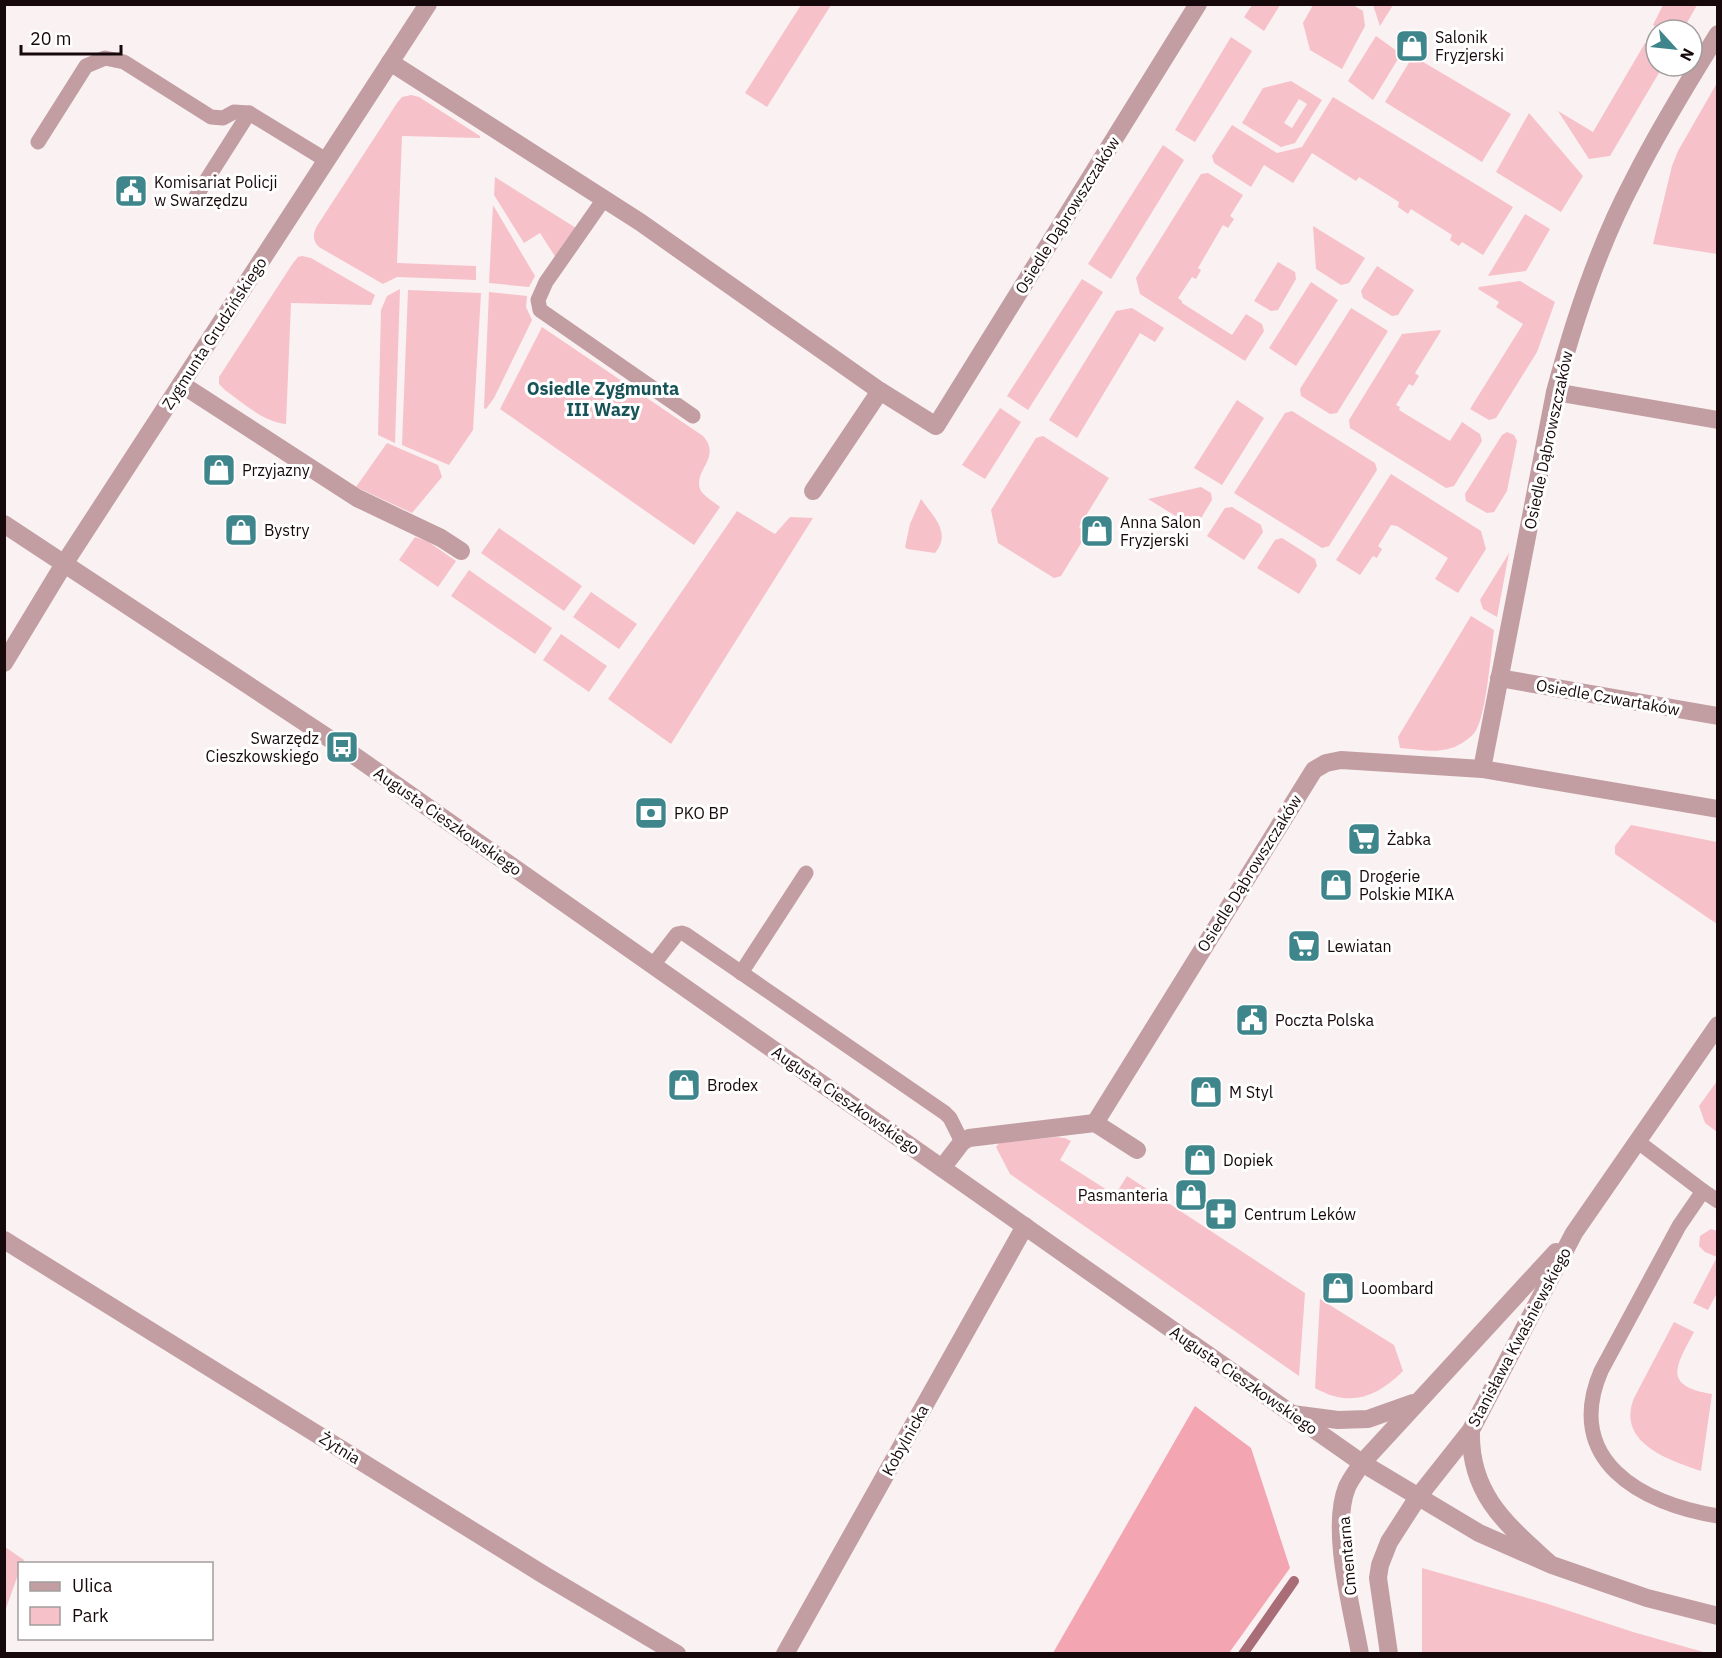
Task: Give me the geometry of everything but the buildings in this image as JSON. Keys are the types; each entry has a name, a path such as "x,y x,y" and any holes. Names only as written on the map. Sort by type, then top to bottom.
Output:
{"street":[{"name":"Zygmunta Grudzińskiego","path":"4,663 64,564 428,4"},
{"name":"Osiedle Dąbrowszczaków","path":"887,395 936,426 1198,4"},
{"name":"Osiedle Dąbrowszczaków","path":"1482,769 1555,392 1581,308 1623,201 1665,121 1718,34"},
{"path":"390,63 604,199 887,395 813,491"},
{"path":"181,384 357,498 441,538 461,552"},
{"path":"1555,392 1718,420"},
{"name":"Augusta Cieszkowskiego","path":"4,524 342,747 1362,1463 1479,1533 1552,1565 1647,1598 1718,1616"},
{"name":"Osiedle Czwartaków","path":"1499,678 1718,716"},
{"name":"Osiedle Dąbrowszczaków","path":"1095,1123 1314,770 1326,763 1341,760 1482,769 1718,809"},
{"name":"Stanisława Kwaśniewskiego","path":"1418,1497 1471,1430 1574,1233 1718,1025"},
{"path":"942,1168 962,1142 969,1138 1095,1123 1137,1150"},
{"name":"Kobylnicka","path":"785,1653 1025,1226"},
{"name":"Stanisława Kwaśniewskiego","path":"1362,1463 1574,1233"},
{"name":"Żytnia","path":"4,1240 534,1569 677,1653"},
{"name":"Stanisława Kwaśniewskiego","path":"1292,1414 1338,1420 1368,1419 1393,1412 1420,1400"},
{"path":"1471,1430 1472,1459 1483,1491 1505,1522 1552,1565"},
{"name":"Cmentarna","path":"1360,1653 1345,1574 1342,1515 1347,1487 1362,1463"},
{"name":"Cmentarna","path":"1389,1653 1379,1586 1379,1571 1389,1542 1418,1497"}],"lane":[{"path":"38,142 86,66 105,58 124,62 211,117 224,117 234,112 249,112 326,160"},
{"path":"195,198 249,112"},
{"path":"604,199 546,282 538,300 540,310 693,416"},
{"path":"741,973 806,873"},
{"path":"653,965 675,936 682,933 945,1113 962,1142"},
{"path":"1637,1142 1718,1202"},
{"path":"1703,1191 1679,1226 1602,1371 1592,1395 1591,1415 1599,1447 1610,1466 1621,1478 1660,1501 1698,1513 1718,1516"}],"green space":[{"path":"1663,4 1697,5 1690,18 1656,18"},
{"path":"801,5 831,5 767,107 745,93"},
{"path":"1252,5 1280,5 1264,31 1244,17"},
{"path":"1313,5 1353,5 1363,11 1365,26 1342,69 1310,50 1303,23"},
{"path":"1373,5 1393,5 1380,26"},
{"path":"1376,36 1401,54 1373,100 1348,81"},
{"path":"1231,37 1252,51 1195,142 1175,130"},
{"path":"1644,45 1644,78 1656,78 1610,156 1589,159 1558,111 1593,132"},
{"path":"1413,56 1511,114 1482,162 1385,102"},
{"path":"1291,81 1322,100 1295,143 1281,147 1242,123 1263,88","holes":["1299,99 1307,104 1292,128 1284,123"]},
{"path":"1717,83 1717,254 1653,244 1672,166 1678,151"},
{"path":"411,95 419,97 480,138 402,136 397,263 476,266 476,280 397,277 383,284 319,247 314,240 317,226 397,103 402,97"},
{"path":"1333,97 1513,207 1483,255 1462,242 1459,246 1450,240 1452,235 1411,209 1408,214 1398,207 1399,202 1359,177 1356,181 1312,153 1293,183 1264,165 1251,187 1214,163 1212,156 1232,125 1277,153 1302,147"},
{"path":"1529,113 1583,176 1561,212 1496,172"},
{"path":"1163,145 1184,160 1111,279 1088,264"},
{"path":"1208,173 1243,195 1230,216 1234,219 1228,228 1223,225 1198,268 1201,270 1196,279 1192,277 1178,298 1182,303 1232,335 1246,314 1262,324 1264,331 1245,361 1140,294 1136,278 1201,174"},
{"path":"495,177 576,228 556,258 540,233 524,243 494,195"},
{"path":"493,205 535,276 529,287 489,283"},
{"path":"1525,214 1550,229 1526,271 1488,276"},
{"path":"1313,226 1365,258 1349,283 1341,285 1316,269"},
{"path":"302,256 311,258 375,295 371,305 291,303 286,424 270,420 246,406 219,384 219,377 293,263"},
{"path":"1278,262 1295,272 1296,279 1278,310 1271,311 1254,301"},
{"path":"1377,266 1414,290 1398,315 1392,316 1363,298 1361,291"},
{"path":"1082,279 1103,292 1028,410 1007,396"},
{"path":"1520,281 1555,302 1537,352 1496,418 1489,420 1470,409 1523,324 1496,307 1499,302 1478,289"},
{"path":"1311,282 1338,300 1296,366 1269,348"},
{"path":"400,289 395,443 378,435 381,310 387,296"},
{"path":"408,290 481,293 473,430 449,465 402,445"},
{"path":"489,292 527,296 526,307 532,320 494,398 486,409 484,408"},
{"path":"1132,308 1164,328 1155,342 1140,333 1077,438 1049,420 1116,311"},
{"path":"1351,308 1388,331 1337,413 1330,414 1301,396 1300,389"},
{"path":"542,327 703,436 710,451 699,484 701,491 720,507 694,545 500,409"},
{"path":"1440,330 1415,373 1419,376 1413,386 1409,384 1396,405 1400,407 1399,410 1450,441 1462,422 1480,434 1482,441 1454,486 1446,488 1350,428 1349,420 1402,334"},
{"path":"1237,400 1264,418 1222,485 1194,468"},
{"path":"1000,408 1021,422 985,479 962,465"},
{"path":"1292,411 1375,463 1377,470 1329,546 1322,548 1234,493 1285,413"},
{"path":"1507,432 1514,435 1517,441 1507,491 1494,512 1487,513 1466,501 1465,494 1502,435"},
{"path":"1043,436 1109,478 1079,527 1088,532 1061,576 1054,578 998,543 991,510 1036,438"},
{"path":"387,443 438,465 442,477 412,513 356,487"},
{"path":"1391,474 1481,531 1486,549 1458,593 1435,579 1448,558 1397,526 1391,525 1378,546 1382,549 1377,558 1373,556 1360,575 1336,560"},
{"path":"1201,487 1211,493 1212,500 1195,528 1148,499"},
{"path":"921,499 935,518 941,532 940,546 935,553 905,547 910,524"},
{"path":"1232,507 1261,525 1263,532 1244,560 1207,536 1225,508"},
{"path":"737,511 775,534 790,517 813,518 671,744 608,699"},
{"path":"499,528 582,586 564,611 481,553"},
{"path":"415,537 427,541 456,561 438,587 399,560"},
{"path":"1282,538 1315,559 1317,566 1299,594 1257,568 1275,540"},
{"path":"1509,553 1497,617 1483,609 1480,600"},
{"path":"469,570 552,628 535,654 451,596"},
{"path":"591,592 637,624 619,649 573,617"},
{"path":"1471,616 1494,630 1485,699 1475,732 1463,743 1448,749 1430,751 1400,748 1398,737"},
{"path":"561,634 607,666 589,692 543,660"},
{"path":"1631,825 1717,842 1717,924 1615,854 1615,846"},
{"path":"1717,1081 1717,1132 1705,1123 1699,1106"},
{"path":"1056,1137 1071,1141 1060,1160 1115,1195 1127,1176 1305,1293 1299,1376 1010,1174 996,1147 999,1143"},
{"path":"1711,1229 1717,1231 1717,1257 1705,1252 1699,1246 1700,1236"},
{"path":"1717,1257 1717,1293 1708,1310 1693,1303"},
{"path":"1320,1299 1394,1345 1403,1371 1383,1387 1362,1397 1340,1397 1315,1388"},
{"path":"1674,1322 1694,1332 1679,1364 1680,1380 1686,1386 1712,1394 1701,1471 1661,1455 1639,1438 1632,1427 1630,1414 1634,1398"},
{"path":"5,1547 24,1560 18,1562 18,1575 5,1611"},
{"path":"1422,1568 1545,1603 1707,1653 1422,1653"}],"shaded area":[{"path":"1195,1406 1251,1448 1290,1568 1229,1653 1053,1653"}],"waterway":[{"path":"1243,1654 1294,1581"}],"place":[{"name":"Salonik Fryzjerski","path":"1412,46"},
{"name":"Komisariat Policji w Swarzędzu","path":"131,191"},
{"name":"Przyjazny","path":"219,470"},
{"name":"Bystry","path":"241,530"},
{"name":"Anna Salon Fryzjerski","path":"1097,531"},
{"name":"Swarzędz Cieszkowskiego","path":"342,747"},
{"name":"PKO BP","path":"651,813"},
{"name":"Żabka","path":"1364,839"},
{"name":"Drogerie Polskie MIKA","path":"1336,885"},
{"name":"Lewiatan","path":"1304,946"},
{"name":"Poczta Polska","path":"1252,1020"},
{"name":"Brodex","path":"684,1085"},
{"name":"M Styl","path":"1206,1092"},
{"name":"Dopiek","path":"1200,1160"},
{"name":"Pasmanteria","path":"1191,1195"},
{"name":"Centrum Leków","path":"1221,1214"},
{"name":"Loombard","path":"1338,1288"}],"district":[{"name":"Osiedle Zygmunta III Wazy","path":"603,398"}]}
